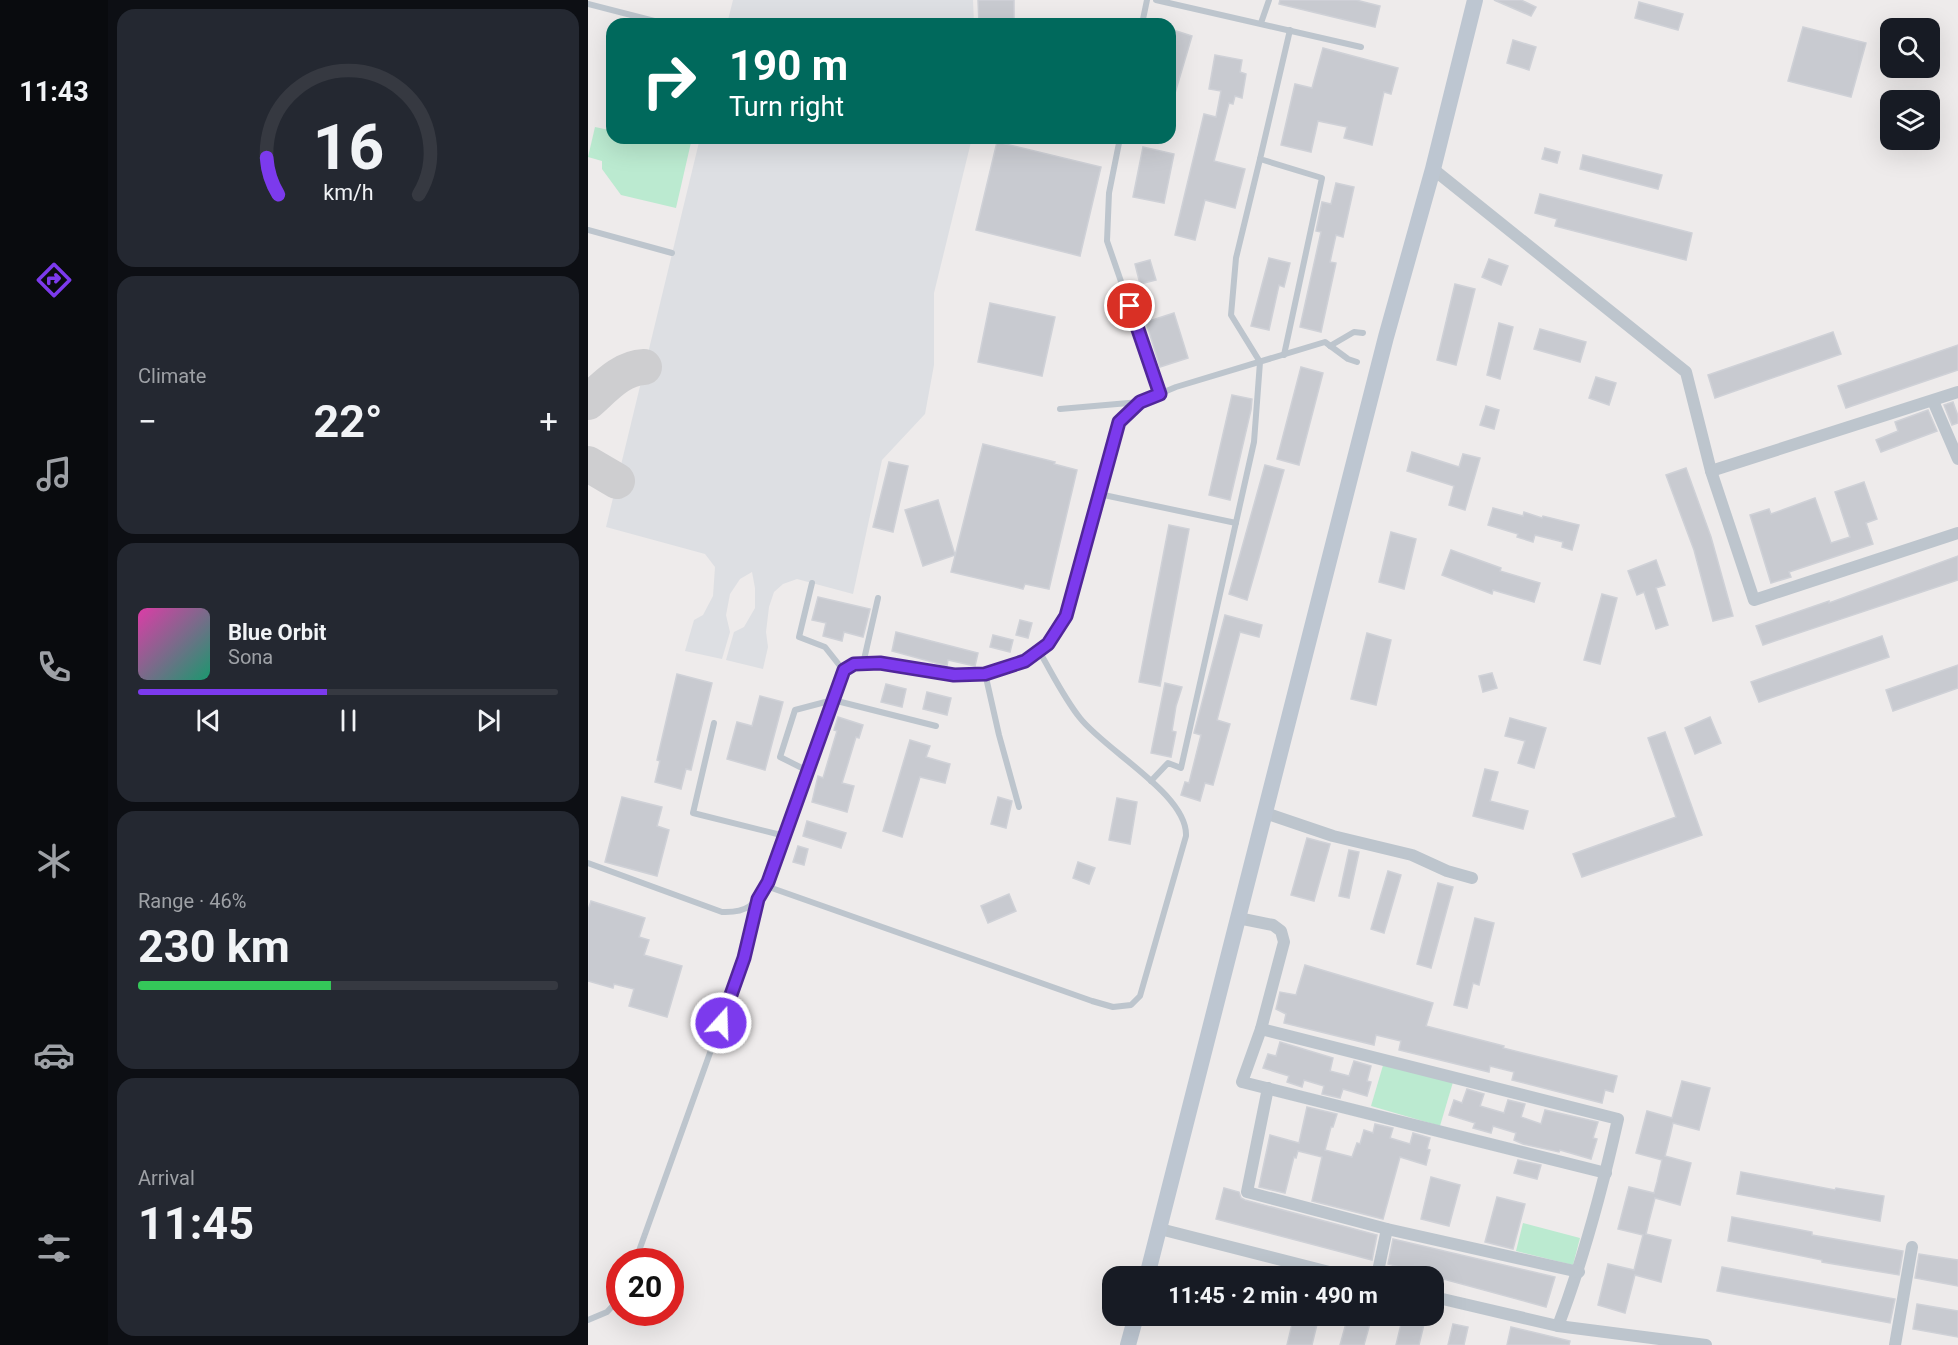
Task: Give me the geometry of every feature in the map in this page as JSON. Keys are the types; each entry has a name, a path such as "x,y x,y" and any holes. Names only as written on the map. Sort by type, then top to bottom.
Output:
{"street":[{"path":"1150,1266 1383,348 1433,169 1475,0"},
{"path":"1433,169 1686,372 1712,471 1754,600 1958,533"},
{"path":"1712,471 1958,392"},
{"path":"1934,401 1954,437 1958,459"},
{"path":"1265,813 1333,836 1412,855 1447,871 1472,878"},
{"path":"1238,918 1273,925 1281,931 1284,942 1261,1029 1242,1082 1606,1173"},
{"path":"1261,1029 1618,1119 1579,1272 1558,1326"},
{"path":"1268,1088 1247,1192 1387,1229 1579,1272"},
{"path":"1160,1229 1306,1266"},
{"path":"1379,1266 1387,1229"},
{"path":"1895,1345 1912,1247"},
{"path":"1444,1299 1558,1326 1706,1345"},
{"path":"1128,1345 1133,1326"}],"lane":[{"path":"1143,18 1147,0"},
{"path":"1156,0 1361,47"},
{"path":"1261,23 1269,0"},
{"path":"588,4 643,18"},
{"path":"1151,781 1168,763 1181,768 1254,442 1260,362 1231,315 1236,258 1290,30"},
{"path":"1119,144 1109,193 1107,241 1160,394"},
{"path":"1260,159 1322,178 1284,355"},
{"path":"588,230 672,253"},
{"path":"1330,346 1354,332 1363,333"},
{"path":"1060,409 1140,402 1325,342 1348,359 1357,362"},
{"path":"588,863 722,912 738,912 748,908 758,899 766,886 844,670 854,664 880,663 954,675 985,674 1025,661 1048,644 1066,616 1119,422 1140,402"},
{"path":"1099,494 1236,523"},
{"path":"812,583 799,637 825,647 844,670"},
{"path":"863,664 878,598"},
{"path":"766,886 1092,1001 1113,1007 1131,1005 1140,996 1187,828 1168,796 1099,739 1080,718 1039,651"},
{"path":"985,674 1019,807"},
{"path":"808,771 780,757 795,710 833,700 936,726"},
{"path":"714,723 693,813 785,836"},
{"path":"639,1248 744,958 758,899"},
{"path":"588,1320 606,1312"}],"shaded area":[{"path":"733,0 973,0 974,18 728,18"},
{"path":"699,144 971,144 934,293 934,365 925,414 882,460 853,594 797,579 783,584 774,592 769,607 766,632 768,647 763,669 726,660 734,632 744,627 755,608 752,572 740,579 730,594 726,615 730,632 722,659 685,651 694,620 703,615 713,596 715,567 705,554 606,527"}],"green space":[{"path":"595,127 606,129 606,144 691,144 676,208 621,195 602,169 602,161 588,157"},
{"path":"1384,1062 1453,1082 1440,1126 1371,1106"},
{"path":"1523,1223 1580,1238 1573,1265 1516,1251"}],"building":[{"path":"978,0 1014,0 1014,18 979,18"},
{"path":"1280,0 1356,0 1380,6 1375,27 1279,4"},
{"path":"1494,0 1521,0 1536,7 1531,16"},
{"path":"1639,2 1683,14 1678,30 1635,18"},
{"path":"1803,27 1866,43 1851,97 1788,81"},
{"path":"1176,31 1192,36 1176,90"},
{"path":"1513,40 1536,47 1529,70 1507,63"},
{"path":"1323,48 1398,68 1391,94 1384,92 1372,145 1344,138 1347,127 1318,121 1311,152 1281,145 1295,84 1312,88"},
{"path":"1215,55 1242,60 1240,72 1246,74 1242,98 1235,96 1233,104 1229,103 1214,161 1245,169 1235,208 1205,200 1195,240 1175,235 1204,114 1216,117 1221,91 1209,89"},
{"path":"997,144 1005,144 1101,167 1080,256 976,230"},
{"path":"1143,147 1174,154 1164,203 1133,197"},
{"path":"1545,148 1560,152 1557,163 1542,159"},
{"path":"1583,155 1662,175 1658,189 1580,169"},
{"path":"1336,183 1354,187 1343,237 1336,235 1330,262 1336,263 1321,332 1300,327 1321,232 1316,231 1322,202 1331,204"},
{"path":"1540,194 1692,233 1686,260 1555,226 1557,219 1535,213"},
{"path":"1269,258 1290,263 1284,287 1279,285 1269,330 1251,326"},
{"path":"1489,259 1508,266 1501,285 1482,277"},
{"path":"1150,260 1156,280 1140,284 1135,264"},
{"path":"1455,284 1475,289 1456,365 1437,360"},
{"path":"990,303 1055,317 1042,376 978,362"},
{"path":"1174,313 1188,358 1160,367 1146,322"},
{"path":"1499,323 1513,327 1500,379 1487,375"},
{"path":"1540,329 1586,342 1580,362 1534,349"},
{"path":"1833,332 1841,354 1715,398 1708,375"},
{"path":"1958,345 1958,370 1846,408 1838,386"},
{"path":"1301,367 1323,373 1299,465 1277,459"},
{"path":"1596,377 1616,383 1609,405 1589,398"},
{"path":"1232,395 1252,399 1230,500 1209,495"},
{"path":"1953,402 1958,423 1952,425 1944,405"},
{"path":"1486,406 1499,410 1494,429 1480,425"},
{"path":"1928,410 1937,431 1881,452 1876,440 1898,431 1895,422"},
{"path":"983,444 1055,462 1054,464 1077,470 1049,589 1025,584 1023,589 951,572"},
{"path":"1412,452 1459,467 1463,454 1480,458 1465,510 1449,505 1454,486 1407,471"},
{"path":"889,462 908,466 893,532 873,527"},
{"path":"1265,465 1284,470 1247,600 1229,594"},
{"path":"1686,468 1711,537 1733,616 1713,621 1694,550 1666,475"},
{"path":"1864,482 1877,519 1866,523 1873,544 1789,572 1791,577 1771,583 1750,515 1769,509 1771,514 1815,498 1831,543 1850,537 1835,492"},
{"path":"938,500 955,555 923,566 905,510"},
{"path":"1493,508 1523,516 1524,512 1579,525 1572,550 1562,547 1563,542 1535,535 1533,542 1517,537 1518,534 1488,525"},
{"path":"1169,525 1189,529 1160,686 1139,682"},
{"path":"1391,532 1416,539 1404,589 1379,582"},
{"path":"1451,550 1501,568 1500,571 1540,583 1534,602 1493,590 1492,594 1442,575"},
{"path":"1958,556 1958,580 1763,645 1756,626 1829,601 1829,603"},
{"path":"1656,560 1665,585 1656,588 1668,625 1656,629 1644,592 1637,595 1628,571"},
{"path":"1602,594 1617,598 1600,664 1584,660"},
{"path":"818,597 870,609 863,637 844,632 842,641 823,636 826,623 812,620"},
{"path":"1225,615 1262,625 1259,637 1240,632 1217,720 1230,724 1213,785 1205,783 1200,801 1181,795 1185,782 1189,783 1201,735 1194,733"},
{"path":"1020,620 1032,623 1028,638 1016,635"},
{"path":"896,632 978,653 975,666 948,660 947,666 892,651"},
{"path":"1367,633 1391,640 1376,705 1351,699"},
{"path":"993,635 1013,640 1010,652 990,647"},
{"path":"1882,636 1889,657 1759,702 1751,682"},
{"path":"1958,665 1958,688 1893,711 1886,690"},
{"path":"1492,673 1497,688 1483,692 1479,676"},
{"path":"677,674 712,683 691,770 686,769 681,789 655,782 660,761 657,760"},
{"path":"1165,683 1182,687 1172,731 1176,732 1171,757 1151,753"},
{"path":"886,684 906,689 902,707 881,702"},
{"path":"927,692 951,698 947,715 923,709"},
{"path":"760,696 783,702 765,770 727,759 737,722 752,726"},
{"path":"838,717 863,725 859,738 856,737 842,783 854,786 847,812 812,802 818,776 823,778 837,731 834,730"},
{"path":"1710,717 1721,743 1695,754 1685,728"},
{"path":"1510,718 1546,728 1534,768 1518,763 1525,741 1505,736"},
{"path":"1665,732 1702,835 1582,877 1573,854 1676,817 1648,738"},
{"path":"910,740 930,746 926,757 950,764 945,783 920,777 902,837 883,831"},
{"path":"1485,769 1498,772 1490,801 1528,811 1523,829 1473,816"},
{"path":"622,797 662,807 657,826 669,830 657,876 605,862"},
{"path":"998,797 1012,801 1006,828 991,824"},
{"path":"1117,798 1137,802 1130,844 1109,840"},
{"path":"807,821 846,833 841,848 803,836"},
{"path":"1307,838 1330,844 1314,901 1291,895"},
{"path":"798,846 808,849 804,865 793,862"},
{"path":"1349,850 1359,852 1349,898 1339,896"},
{"path":"1078,862 1095,868 1089,884 1073,878"},
{"path":"1388,871 1401,875 1384,933 1371,929"},
{"path":"1438,883 1453,887 1431,968 1417,964"},
{"path":"1009,894 1016,911 988,923 981,906"},
{"path":"591,901 645,918 639,937 649,940 644,955 682,966 667,1017 629,1006 634,989 614,984 613,988 588,981 588,910"},
{"path":"1475,918 1494,923 1479,985 1473,983 1467,1008 1454,1005"},
{"path":"1305,965 1433,1003 1426,1026 1617,1076 1613,1092 1605,1090 1602,1103 1512,1080 1514,1072 1490,1066 1489,1072 1399,1050 1401,1041 1376,1035 1374,1045 1284,1023 1286,1014 1276,1009 1280,992 1296,995"},
{"path":"1280,1042 1333,1058 1330,1071 1349,1076 1354,1061 1371,1066 1367,1081 1371,1082 1367,1096 1343,1089 1340,1098 1322,1094 1324,1086 1304,1080 1302,1087 1287,1082 1289,1076 1263,1068 1268,1054 1276,1056"},
{"path":"1682,1081 1710,1088 1699,1130 1673,1123 1665,1156 1691,1163 1680,1205 1655,1198 1649,1221 1646,1234 1671,1240 1661,1282 1635,1275 1625,1313 1598,1305 1608,1264 1634,1270 1643,1235 1618,1229 1629,1187 1654,1193 1657,1182 1662,1160 1636,1153 1647,1111 1672,1118"},
{"path":"1467,1089 1484,1094 1480,1106 1504,1113 1508,1100 1525,1104 1521,1117 1541,1124 1545,1110 1598,1122 1593,1138 1597,1139 1591,1159 1560,1150 1559,1152 1523,1144 1514,1140 1516,1133 1493,1126 1491,1133 1473,1128 1475,1123 1449,1115 1454,1100 1462,1103"},
{"path":"1307,1107 1337,1114 1325,1150 1352,1157 1357,1143 1360,1144 1364,1130 1373,1133 1375,1124 1393,1128 1390,1138 1410,1144 1413,1133 1430,1138 1426,1165 1400,1157 1383,1219 1312,1201 1322,1157 1298,1151 1296,1158 1294,1157 1285,1193 1259,1187 1270,1135 1299,1143"},
{"path":"1518,1160 1541,1165 1537,1179 1514,1173"},
{"path":"1741,1172 1835,1190 1836,1188 1884,1196 1880,1221 1737,1194"},
{"path":"1431,1177 1460,1185 1449,1226 1421,1219"},
{"path":"1224,1188 1239,1192 1241,1198 1245,1200 1377,1235 1372,1260 1216,1219"},
{"path":"1497,1197 1525,1204 1513,1249 1485,1242"},
{"path":"1732,1217 1812,1232 1812,1235 1903,1251 1899,1275 1822,1262 1822,1260 1728,1241"},
{"path":"1393,1239 1555,1277 1546,1307 1444,1279 1444,1266 1388,1264"},
{"path":"1919,1254 1958,1260 1958,1286 1915,1278"},
{"path":"1722,1267 1895,1299 1890,1323 1717,1291"},
{"path":"1917,1304 1958,1311 1958,1337 1913,1329"},
{"path":"1453,1324 1468,1327 1464,1345 1448,1345"},
{"path":"1292,1326 1317,1326 1312,1345 1287,1345"},
{"path":"1345,1326 1369,1326 1364,1345 1340,1345"},
{"path":"1401,1326 1424,1326 1419,1345 1396,1345"},
{"path":"1511,1327 1570,1341 1569,1345 1507,1345"}],"taxiway":[{"path":"588,402 621,375 644,367"},
{"path":"588,464 617,481"}],"route":[{"path":"721,1023 744,958 758,899 768,882 844,670 854,664 880,663 954,675 985,674 1025,661 1048,644 1066,616 1119,422 1140,402 1160,394 1130,306"}]}
